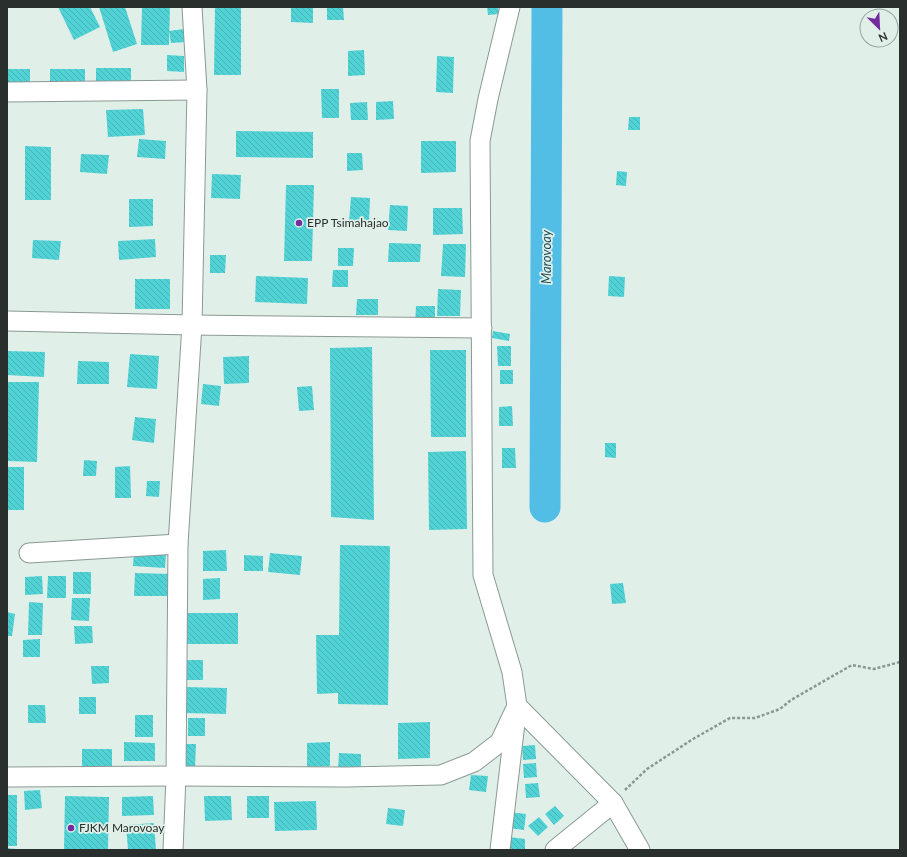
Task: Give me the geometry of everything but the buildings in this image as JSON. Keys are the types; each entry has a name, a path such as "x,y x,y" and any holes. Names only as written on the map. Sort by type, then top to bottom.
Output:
{"street":[{"path":"173,850 176,776 178,544 192,325 197,90 192,7"},
{"path":"500,850 517,706 512,672 483,575 480,141 488,99 510,7"},
{"path":"7,92 197,90"},
{"path":"7,321 192,325 482,328"},
{"path":"29,553 178,544"},
{"path":"7,777 176,776 347,778 441,775 474,762 500,742 517,706"},
{"path":"517,706 613,803 640,850"},
{"path":"555,850 613,803"}],"path":[{"path":"613,803 647,769 693,739 730,718 755,718 780,709 790,700 852,665 874,669 900,662"}],"waterway":[{"name":"Marovoay","path":"545,507 547,7"}],"place":[{"name":"EPP Tsimahajao","path":"299,223"},
{"name":"FJKM Marovoay","path":"71,828"}]}
